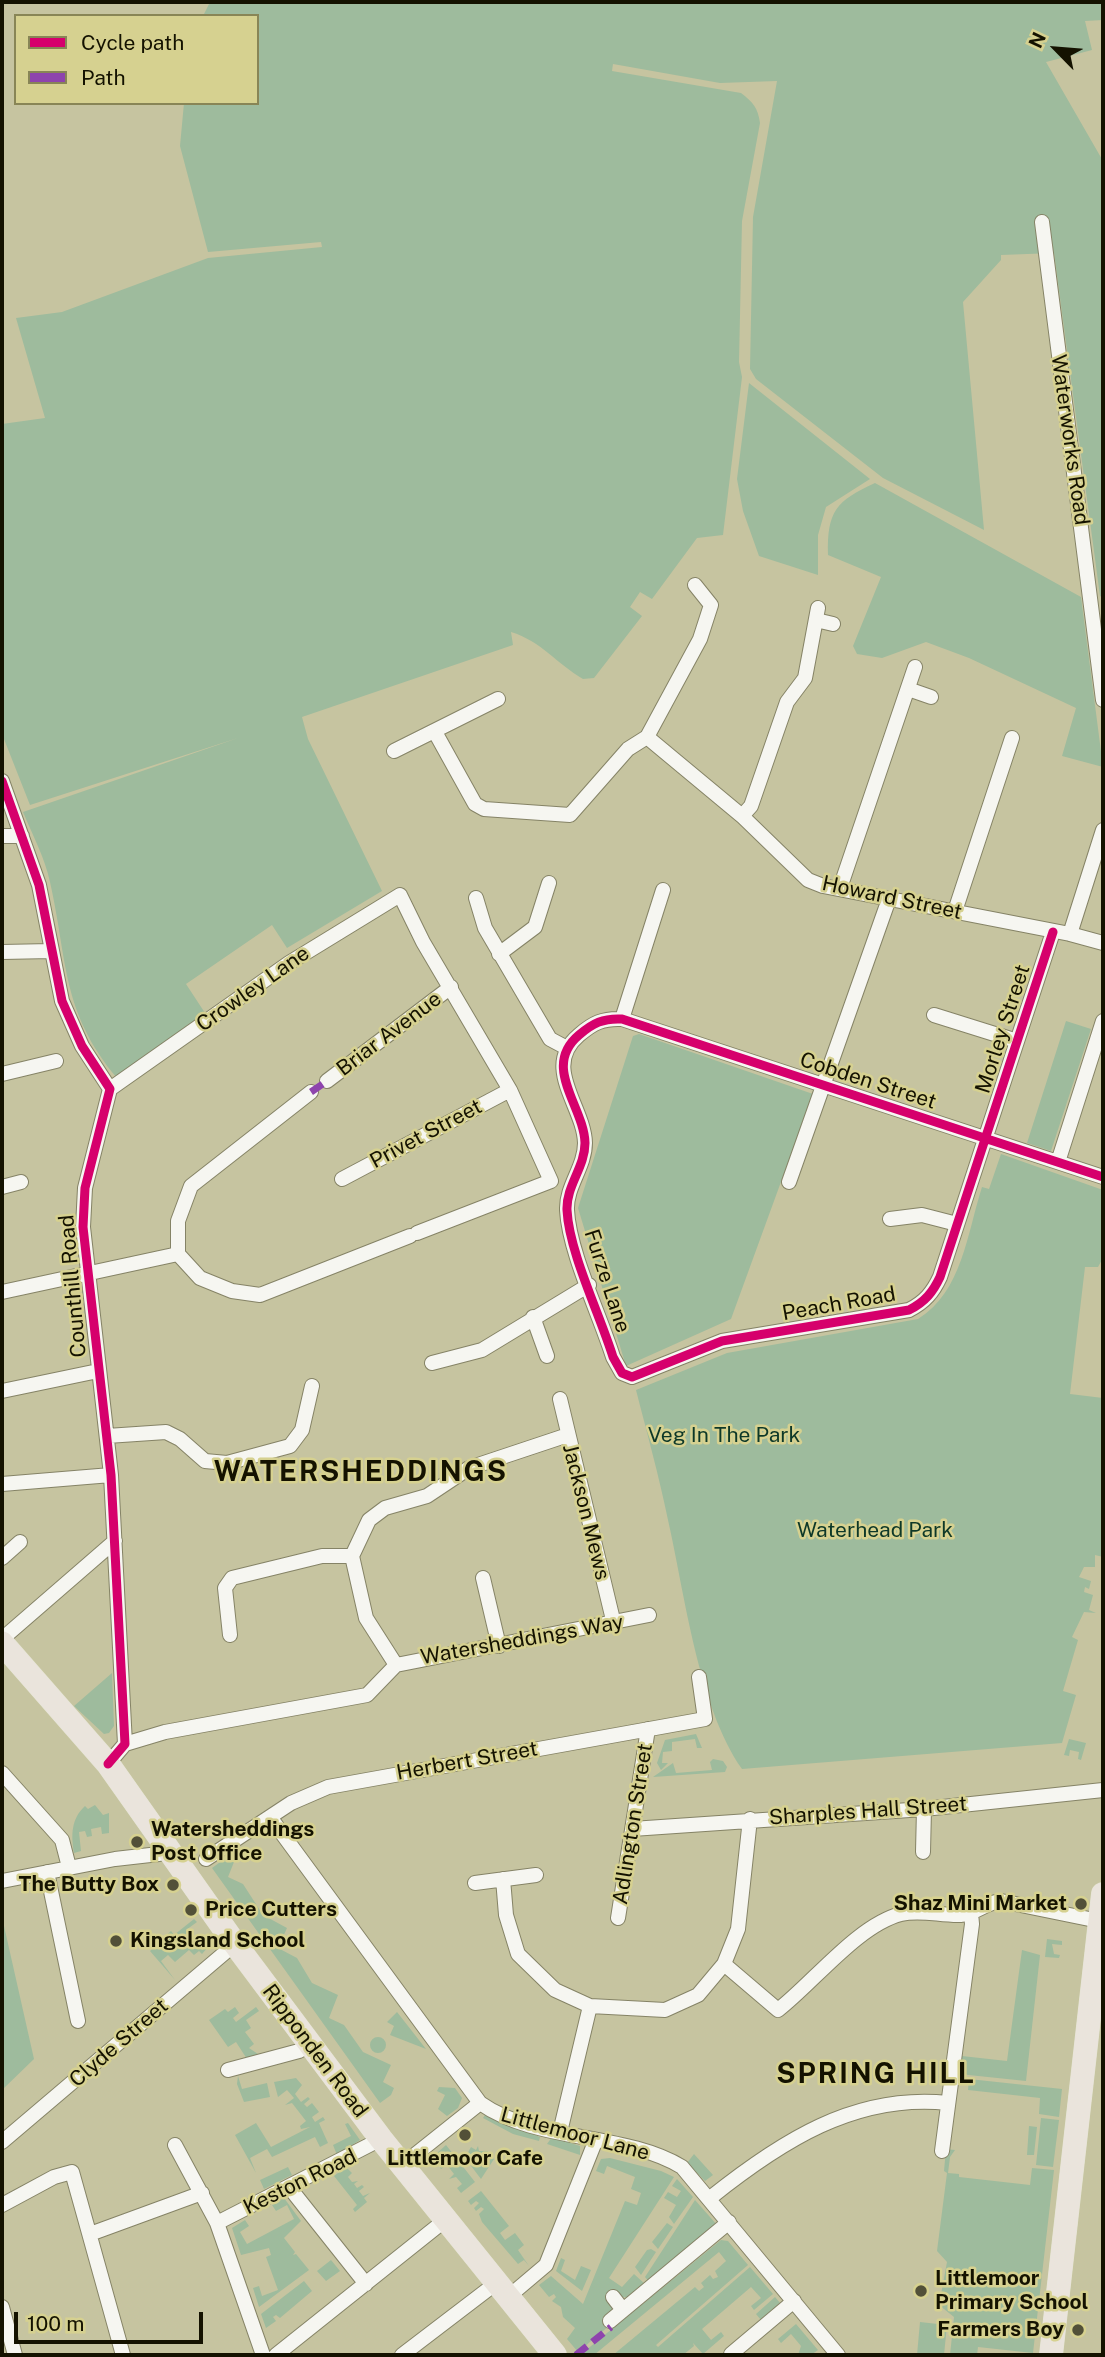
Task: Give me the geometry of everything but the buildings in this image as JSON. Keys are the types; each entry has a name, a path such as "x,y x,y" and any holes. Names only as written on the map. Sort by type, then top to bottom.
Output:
{"main road":[{"name":"Ripponden Road","path":"2,1641 108,1764 235,1944 381,2140 555,2355"},
{"path":"1051,2355 1103,1894"}],"street":[{"name":"Waterworks Road","path":"1042,222 1098,604 1103,700"},
{"path":"435,732 475,804 484,809 570,815 628,749 648,737 701,639 711,605 695,585"},
{"path":"742,816 751,806 787,702 805,678 817,614 833,624"},
{"path":"840,888 915,667"},
{"path":"908,689 931,697"},
{"path":"394,751 498,699"},
{"name":"Howard Street","path":"648,737 742,816 808,880 823,886 1070,934 1103,943"},
{"path":"955,911 1012,738"},
{"path":"2,781 39,885 51,951 71,1025 110,1089"},
{"path":"1070,934 1103,830"},
{"path":"2,836 22,836"},
{"path":"499,954 535,927 549,883"},
{"path":"476,898 485,928 550,1039 567,1048 592,1024 607,1018 622,1019 663,890"},
{"name":"Crowley Lane","path":"110,1089 289,963 400,895 423,942 451,987"},
{"path":"789,1182 890,899"},
{"name":"Morley Street","path":"985,1138 1053,932"},
{"path":"2,952 51,951"},
{"path":"311,1092 191,1186 177,1221 178,1254 200,1278 232,1291 260,1295 551,1181 510,1090 451,987"},
{"name":"Briar Avenue","path":"327,1081 451,987"},
{"path":"934,1015 1017,1041"},
{"name":"Cobden Street","path":"622,1019 1103,1177"},
{"path":"1058,1162 1103,1021"},
{"name":"Furze Lane","path":"567,1048 562,1067 585,1143 570,1188 567,1209 571,1230 618,1367 632,1377"},
{"path":"2,1074 56,1061"},
{"name":"Counthill Road","path":"110,1089 83,1206 98,1371 111,1475 119,1671 125,1744"},
{"name":"Privet Street","path":"342,1179 510,1090"},
{"name":"Peach Road","path":"632,1377 722,1341 915,1307 930,1294 937,1283 985,1138"},
{"path":"2,1187 21,1182"},
{"path":"890,1219 922,1215 957,1224"},
{"path":"2,1292 178,1254"},
{"path":"432,1363 482,1350 589,1285"},
{"path":"533,1317 547,1356"},
{"path":"2,1391 98,1371"},
{"path":"107,1436 166,1432 180,1439 205,1461 227,1463 290,1446 302,1430 312,1386"},
{"name":"Jackson Mews","path":"560,1399 614,1624"},
{"path":"108,1764 125,1744 164,1732 367,1695 396,1665 366,1618 352,1556 369,1520 385,1508 427,1496 469,1468 568,1435"},
{"path":"2,1483 111,1475"},
{"path":"2,1641 115,1541"},
{"path":"2,1558 20,1542"},
{"path":"230,1635 225,1588 232,1578 322,1556 352,1556"},
{"path":"483,1578 499,1646"},
{"name":"Watersheddings Way","path":"396,1665 649,1615"},
{"name":"Herbert Street","path":"206,1859 270,1817 328,1787 705,1719 699,1677"},
{"name":"Adlington Street","path":"618,1918 642,1782 648,1729"},
{"path":"2,1773 62,1840 69,1867"},
{"name":"Sharples Hall Street","path":"632,1829 924,1809 1103,1790"},
{"path":"923,1852 924,1809"},
{"name":"Littlemoor Lane","path":"270,1817 480,2103 502,2116 673,2162 688,2173 710,2198 838,2355"},
{"path":"503,1879 506,1915 518,1954 555,1990 590,2006 665,2010 698,1995 724,1964 738,1929 750,1819"},
{"path":"2,1881 69,1867 159,1854 167,1849"},
{"path":"47,1872 78,2021"},
{"path":"475,1883 536,1875"},
{"path":"724,1964 778,2010 866,1932 887,1919 914,1912 971,1913 989,1902 1001,1901 1099,1922"},
{"path":"942,2151 972,1924 971,1913"},
{"name":"Clyde Street","path":"2,2141 235,1944"},
{"path":"560,2132 590,2006"},
{"path":"228,2070 299,2052 310,2044"},
{"path":"710,2198 779,2147 840,2115 907,2102 948,2103"},
{"path":"401,2166 480,2103"},
{"name":"Keston Road","path":"217,2222 381,2140"},
{"path":"402,2355 546,2265 595,2142"},
{"path":"175,2145 217,2222 263,2355"},
{"path":"2,2205 54,2177 72,2172 123,2355"},
{"path":"289,2187 366,2284"},
{"path":"90,2234 202,2193"},
{"path":"276,2355 444,2221"},
{"path":"610,2321 729,2222"},
{"path":"613,2297 623,2310"},
{"path":"731,2354 794,2301"},
{"path":"2,2307 15,2355"}],"green space":[{"path":"210,2 1103,2 1103,20 1085,21 1092,50 1046,62 1103,161 1103,598 1100,596 1054,253 1001,255 1001,260 963,302 984,530 883,478 756,379 750,369 753,217 777,81 720,83 613,64 612,71 741,93 749,99 758,113 760,123 742,221 739,362 742,377 723,535 697,538 652,599 640,592 630,607 642,616 594,678 583,679 531,641 511,632 513,645 302,717 308,739 382,891 287,948 272,925 186,984 205,1013 117,1078 99,1054 76,1008 64,962 48,873 23,812 238,738 30,805 2,734 2,424 45,418 16,318 62,312 208,258 322,247 321,242 208,252 180,146 184,105 259,105 259,14 204,14"},
{"path":"749,383 870,479 826,507 818,535 818,575 759,556 743,511 737,479"},
{"path":"875,483 1081,597 1103,767 1062,756 1076,708 969,658 926,642 882,658 857,654 853,646 881,577 828,555 829,528 836,509 843,502"},
{"path":"1066,1021 1091,1029 1051,1151 1027,1143"},
{"path":"639,1034 813,1094 731,1319 626,1366 578,1208 633,1036"},
{"name":"Waterhead Park","path":"1001,1154 1103,1190 1103,1258 1098,1267 1085,1267 1070,1394 1103,1398 1103,1557 1095,1555 1095,1567 1084,1567 1079,1577 1091,1581 1089,1589 1085,1587 1084,1592 1093,1595 1089,1610 1096,1613 1084,1612 1072,1637 1078,1640 1063,1691 1076,1695 1062,1743 742,1769 714,1714 704,1682 687,1615 661,1487 636,1390 727,1353 918,1319 933,1308 954,1278 982,1187 989,1189"},
{"path":"112,1673 114,1726 109,1733 104,1734 74,1706"},
{"path":"696,1734 702,1748 697,1748 695,1739 672,1742 672,1751 663,1752 662,1763 668,1763 661,1770 657,1763 665,1740"},
{"path":"1069,1739 1086,1743 1081,1760 1078,1759 1079,1752 1070,1750 1069,1756 1064,1755"},
{"path":"713,1759 723,1761 727,1767 725,1772 653,1777 673,1763 676,1773 712,1770 710,1762"},
{"path":"95,1805 103,1815 109,1813 109,1833 102,1834 101,1827 91,1829 92,1836 87,1837 85,1831 79,1832 81,1851 74,1853 72,1834 77,1816 85,1806 88,1809"},
{"path":"230,1855 236,1857 228,1877 243,1884 263,1915 287,1928 278,1948 297,1958 312,1983 338,1995 329,2018 344,2025 363,2052 391,2065 383,2082 394,2088 391,2095 380,2103 212,1868"},
{"path":"2,1917 34,2059 2,2090"},
{"path":"194,1919 197,1922 186,1930 202,1950 211,1944 202,1954 199,1951 194,1955 189,1950 175,1962 168,1955 161,1961 175,1980 150,1951 171,1931 174,1935"},
{"path":"210,1933 215,1939 212,1943 207,1936"},
{"path":"1047,1939 1062,1941 1062,1945 1052,1944 1054,1954 1060,1955 1059,1958 1045,1957"},
{"path":"1022,1950 1040,1955 1026,2081 959,2074 962,2056 1007,2061"},
{"path":"235,2007 239,2013 233,2018 236,2022 256,2007 259,2011 246,2020 251,2028 245,2032 254,2044 249,2048 258,2054 247,2059 236,2042 228,2047 209,2020 225,2009 228,2012"},
{"path":"397,2012 426,2049 390,2035 394,2026 387,2022"},
{"path":"375,2037 381,2037 386,2045 384,2051 375,2053 370,2048 370,2042"},
{"path":"238,2076 242,2089 267,2083 270,2097 244,2102 237,2084"},
{"path":"296,2078 302,2085 295,2094 301,2102 308,2097 310,2099 304,2104 307,2107 312,2103 319,2112 312,2117 315,2122 323,2117 325,2120 319,2123 328,2143 320,2147 315,2137 272,2157 267,2149 250,2158 256,2173 235,2135 256,2123 271,2147 310,2127 301,2129 300,2126 306,2121 292,2103 285,2105 294,2098 287,2090 278,2097 274,2082"},
{"path":"969,2079 1062,2089 1059,2117 1039,2114 1040,2098 968,2090"},
{"path":"439,2087 455,2088 462,2098 458,2108 447,2116 438,2109 445,2095 437,2091"},
{"path":"485,2115 540,2137 539,2141 513,2134 483,2118"},
{"path":"1041,2118 1059,2120 1053,2167 1036,2165"},
{"path":"348,2123 360,2140 337,2155 333,2145 351,2136 345,2124"},
{"path":"1029,2126 1037,2127 1034,2155 1027,2155"},
{"path":"552,2137 580,2146 580,2155 547,2144"},
{"path":"446,2145 475,2182 461,2193 457,2188 462,2184 456,2177 449,2179 454,2174 447,2165 441,2169 437,2163 442,2159 437,2153"},
{"path":"478,2146 479,2151 488,2151 486,2155 494,2159 481,2179 465,2158 471,2147 476,2150"},
{"path":"946,2149 955,2150 950,2157 948,2173 959,2174 959,2177 1030,2185 1032,2168 1054,2170 1033,2353 978,2347 977,2355 950,2355 954,2317 939,2305 947,2262 937,2251 947,2173 944,2171"},
{"path":"694,2154 713,2175 705,2181 687,2163"},
{"path":"610,2158 674,2177 609,2278 622,2287 634,2274 646,2285 629,2298 618,2296 609,2326 578,2352 567,2339 575,2328 563,2317 561,2307 552,2301 556,2297 554,2294 549,2297 539,2285 551,2276 583,2304 625,2201 637,2205 641,2193 631,2189 635,2177 607,2166 604,2174 596,2171 601,2159"},
{"path":"288,2167 292,2175 264,2189 260,2180"},
{"path":"346,2167 352,2173 348,2177 352,2182 358,2181 354,2184 357,2188 362,2185 364,2187 359,2191 363,2196 370,2193 364,2198 367,2202 355,2212 353,2209 357,2205 334,2176"},
{"path":"677,2179 693,2197 674,2224 669,2217 676,2205 664,2198 668,2192 677,2197 681,2191 672,2186"},
{"path":"481,2191 509,2226 500,2233 505,2240 515,2233 524,2245 518,2250 529,2266 524,2260 518,2264 482,2222 479,2214 484,2209 481,2207 476,2211 474,2208 479,2203 476,2201 471,2205 468,2201"},
{"path":"284,2198 301,2221 284,2238 295,2252 293,2255 296,2254 309,2270 259,2307 253,2288 259,2286 262,2296 278,2290 266,2257 271,2255 269,2248 241,2255 232,2228 245,2220 249,2226 240,2232 247,2244 294,2219 287,2205 276,2211 272,2205"},
{"path":"695,2200 717,2225 650,2283 645,2277"},
{"path":"667,2223 673,2227 658,2249 652,2242"},
{"path":"721,2240 728,2241 748,2265 656,2345 658,2347 750,2267 773,2294 754,2310 751,2306 761,2298 751,2287 702,2329 711,2340 721,2332 724,2336 703,2354 693,2343 694,2346 683,2355 613,2355 695,2287 699,2291 704,2287 701,2283 710,2275 713,2279 718,2277 715,2271 726,2261 719,2252 594,2355 580,2355"},
{"path":"647,2250 656,2252 641,2275 635,2267"},
{"path":"561,2258 565,2260 561,2271 575,2280 581,2266 591,2270 582,2291 556,2271"},
{"path":"331,2260 340,2271 326,2281 317,2271"},
{"path":"304,2281 312,2291 280,2318 276,2315 273,2317 276,2321 266,2328 261,2314"},
{"path":"775,2297 781,2304 761,2320 756,2314"},
{"path":"920,2322 947,2325 944,2355 917,2355"},
{"path":"796,2324 818,2350 811,2355 798,2355 801,2346 791,2334 781,2343 778,2339"}],"marked path":[{"path":"311,1092 327,1081"},
{"path":"576,2355 611,2327"}],"cycle path":[{"path":"2,781 39,885 62,1001 82,1046 110,1089 85,1188 83,1227 111,1475 125,1744 108,1764"},
{"path":"1053,932 996,1104 982,1147 968,1190 940,1277 920,1304 909,1310 722,1341 632,1377 622,1373 613,1357 579,1264 569,1227 567,1201 582,1160 585,1143 583,1129 567,1087 564,1060 568,1047 579,1035 594,1024 609,1019 622,1019 1103,1177"}],"place":[{"name":"Watersheddings Post Office","path":"137,1842"},
{"name":"The Butty Box","path":"173,1885"},
{"name":"Shaz Mini Market","path":"1081,1904"},
{"name":"Price Cutters","path":"191,1910"},
{"name":"Kingsland School","path":"116,1941"},
{"name":"Littlemoor Cafe","path":"465,2135"},
{"name":"Littlemoor Primary School","path":"921,2291"},
{"name":"Farmers Boy","path":"1078,2330"}],"district":[{"name":"WATERSHEDDINGS","path":"361,1472"},
{"name":"SPRING HILL","path":"876,2074"}],"park label":[{"name":"Veg In The Park","path":"724,1436"}]}
